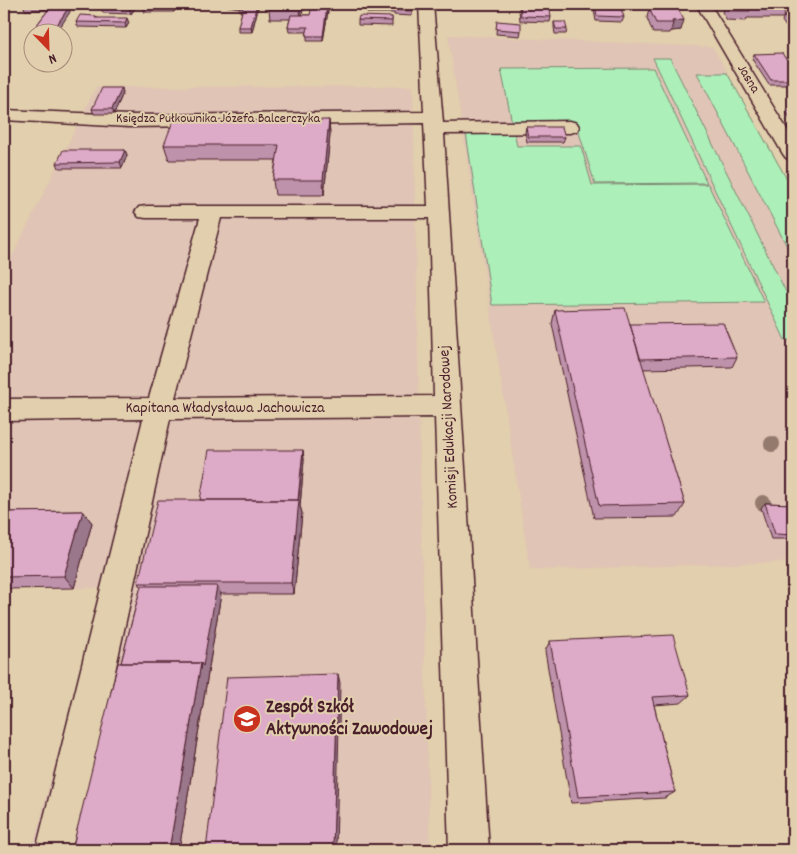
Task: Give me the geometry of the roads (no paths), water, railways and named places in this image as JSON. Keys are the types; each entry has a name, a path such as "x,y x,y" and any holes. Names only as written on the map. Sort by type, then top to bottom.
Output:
{"street":[{"name":"Komisji Edukacji Narodowej","path":"426,4 439,212 469,850"},
{"name":"Jasna","path":"703,4 793,154"},
{"path":"774,4 793,4"},
{"name":"Księdza Pułkownika Józefa Balcerczyka","path":"4,115 129,121 433,123 570,128"},
{"path":"146,212 439,212"},
{"path":"56,850 159,409 212,212"},
{"name":"Kapitana Władysława Jachowicza","path":"4,410 447,406"}],"place":[{"name":"Zespół Szkół Aktywności Zawodowej","path":"247,719"}]}
